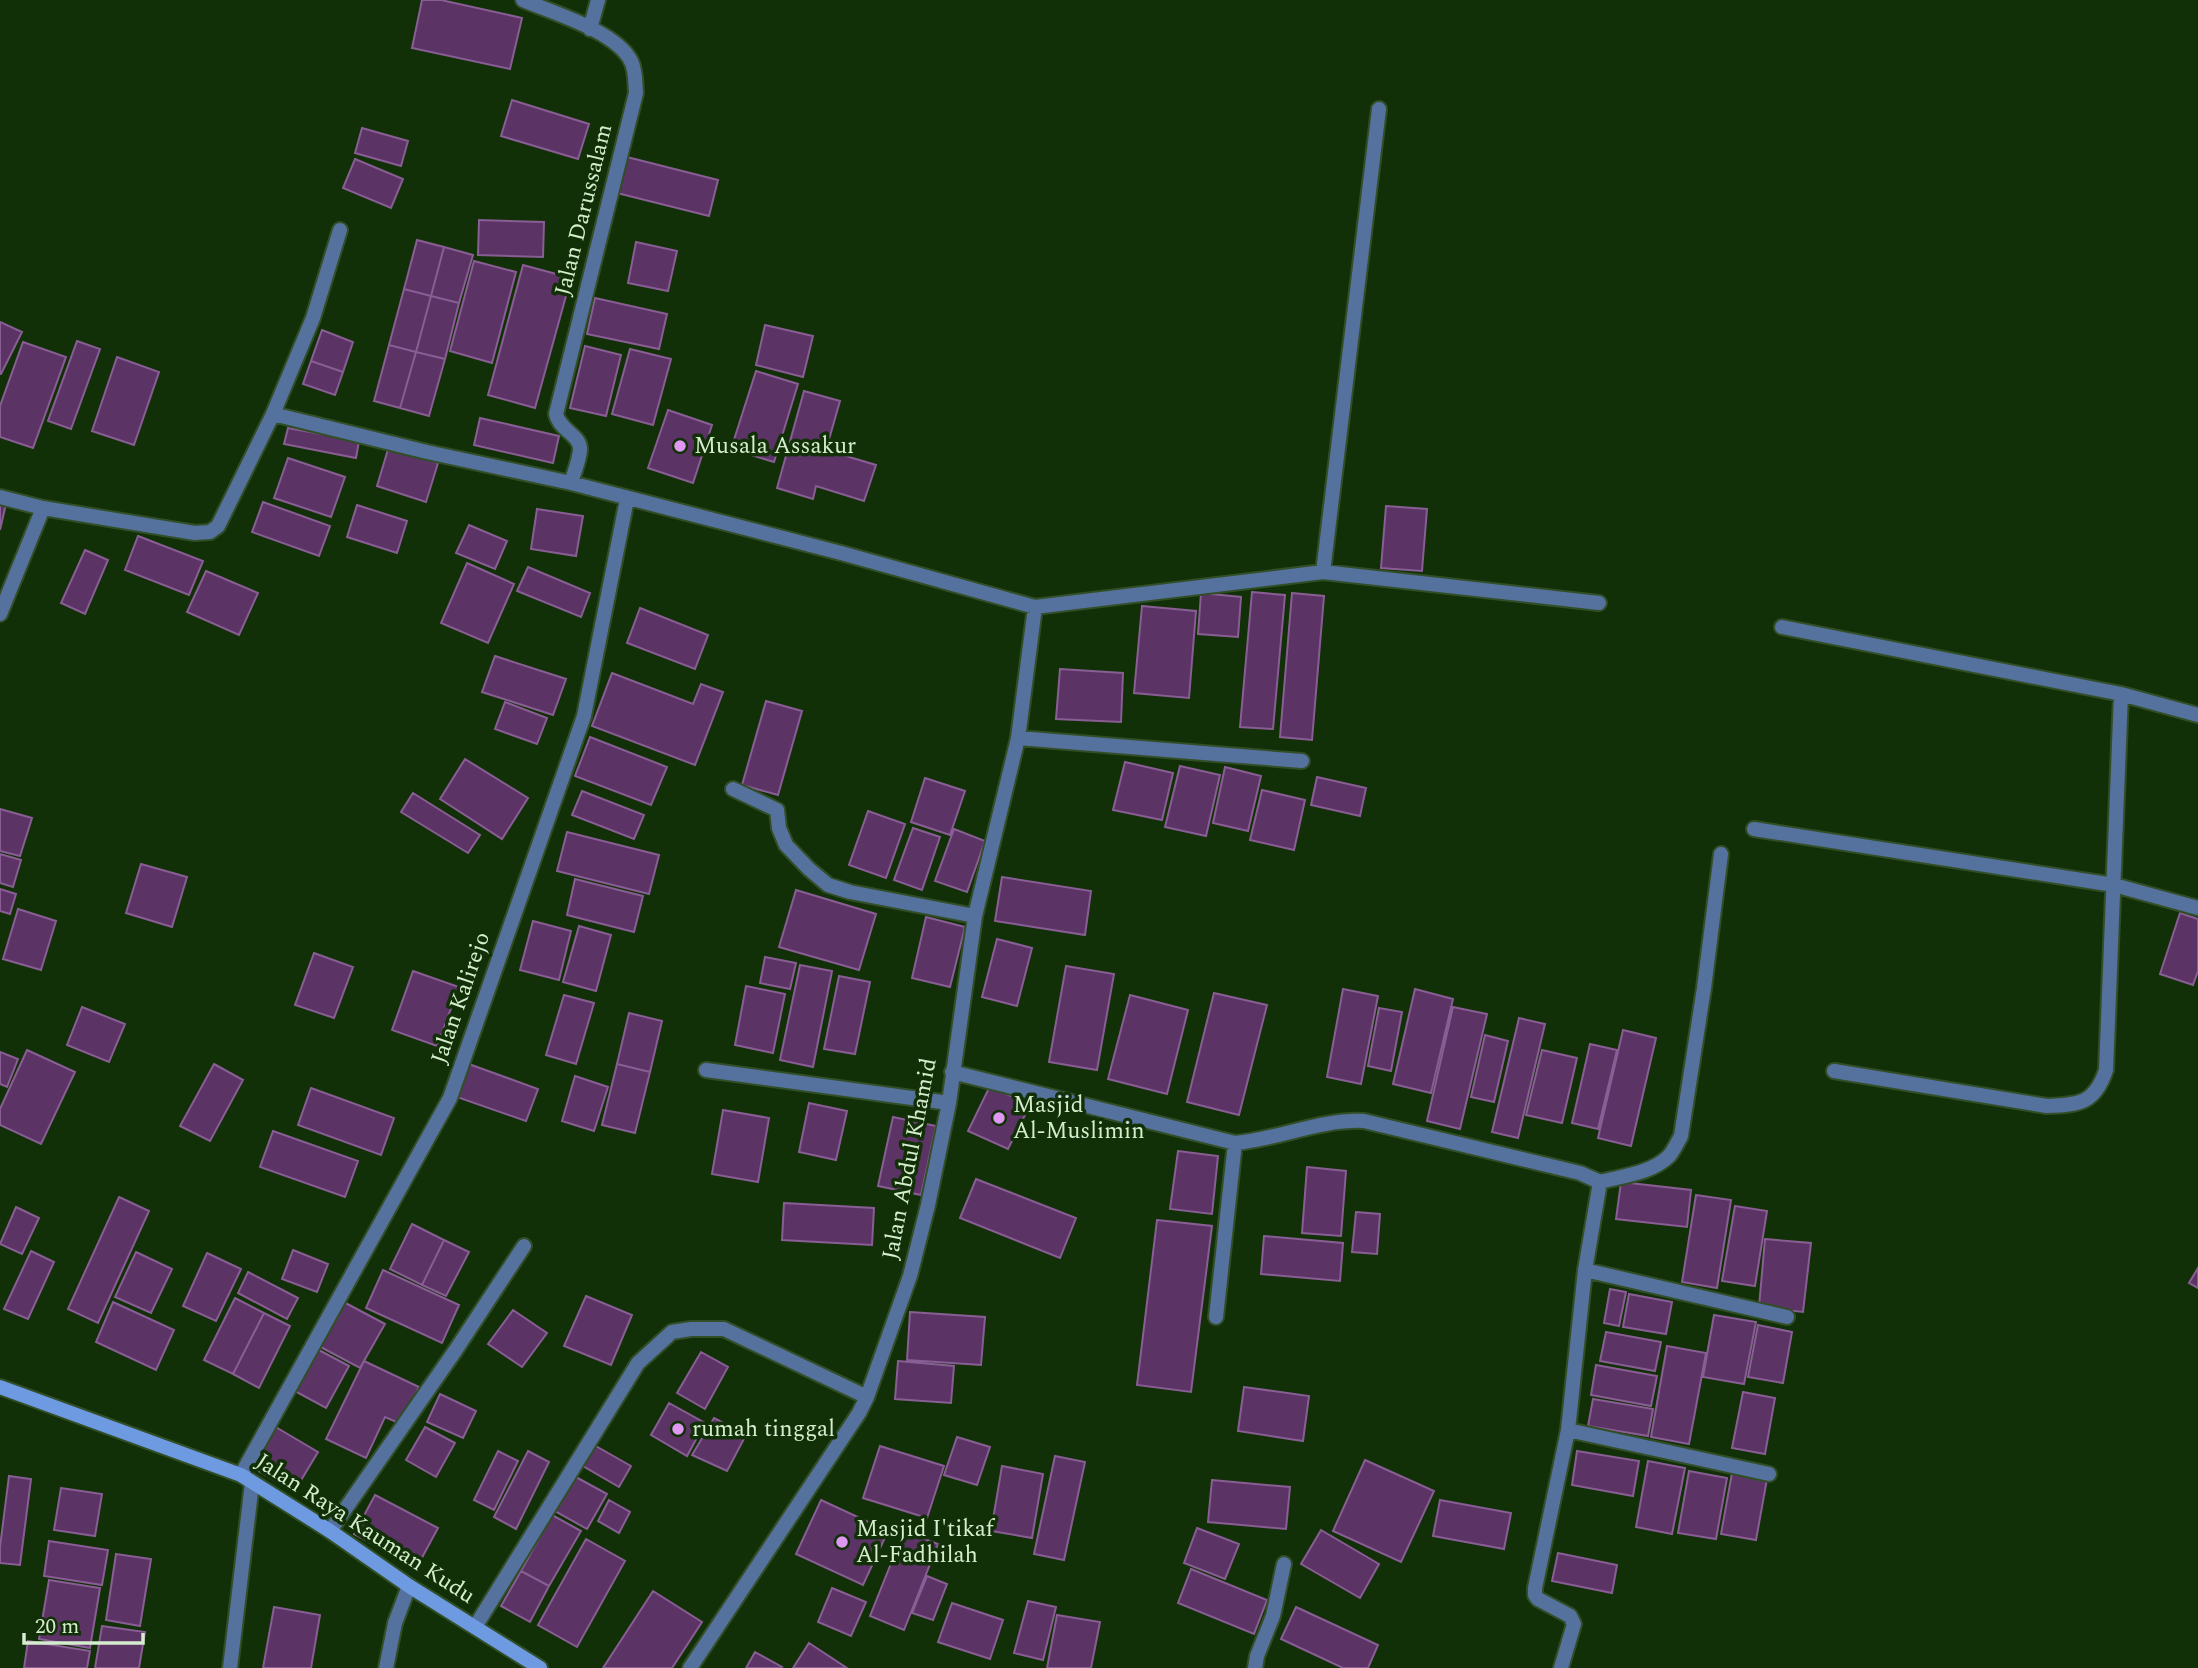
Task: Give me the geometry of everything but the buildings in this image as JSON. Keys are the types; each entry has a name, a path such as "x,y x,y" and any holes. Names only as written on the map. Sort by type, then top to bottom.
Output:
{"street":[{"name":"Jalan Darussalam","path":"523,0 590,29 619,45 631,61 636,93 556,414 562,428 577,439 579,444 580,450 571,483"},
{"path":"590,29 598,0"},
{"path":"1323,572 1380,109"},
{"path":"0,497 43,508 195,533 210,532 218,526 273,414 313,318 340,230"},
{"path":"273,414 427,452 571,483 1035,607 1323,572 1599,603"},
{"name":"Jalan Kalirejo","path":"246,1479 450,1098 584,716 627,499"},
{"path":"0,614 43,508"},
{"name":"Jalan Abdul Khamid","path":"690,1668 853,1424 867,1397 910,1276 949,1103 975,916 1018,738 1035,607"},
{"path":"1782,627 2121,694 2198,715"},
{"path":"1834,1072 2047,1106 2070,1106 2091,1098 2101,1085 2106,1069 2121,694"},
{"path":"1018,738 1302,761"},
{"path":"733,789 777,810 779,828 786,845 828,885 850,892 975,916"},
{"path":"1754,829 2114,885 2198,908"},
{"path":"952,1072 1235,1143 1258,1141 1332,1122 1364,1121 1580,1173 1600,1182 1659,1163 1670,1154 1681,1136 1721,854"},
{"path":"706,1069 949,1103"},
{"path":"1216,1317 1235,1143"},
{"path":"1561,1668 1573,1620 1538,1599 1535,1588 1568,1430 1585,1270 1600,1182"},
{"path":"330,1531 456,1351 524,1246"},
{"path":"1585,1270 1787,1317"},
{"path":"475,1627 638,1363 672,1332 723,1329 867,1397"},
{"name":"Jalan Raya Kauman Kudu","path":"0,1387 246,1479 540,1668"},
{"path":"1568,1430 1769,1474"},
{"path":"230,1668 246,1479"},
{"path":"1255,1668 1273,1616 1284,1564"},
{"path":"386,1668 395,1623 409,1586"}],"place":[{"name":"Musala Assakur","path":"680,446"},
{"name":"Masjid Al-Muslimin","path":"999,1118"},
{"name":"rumah tinggal","path":"678,1429"},
{"name":"Masjid I'tikaf Al-Fadhilah","path":"842,1542"}]}
